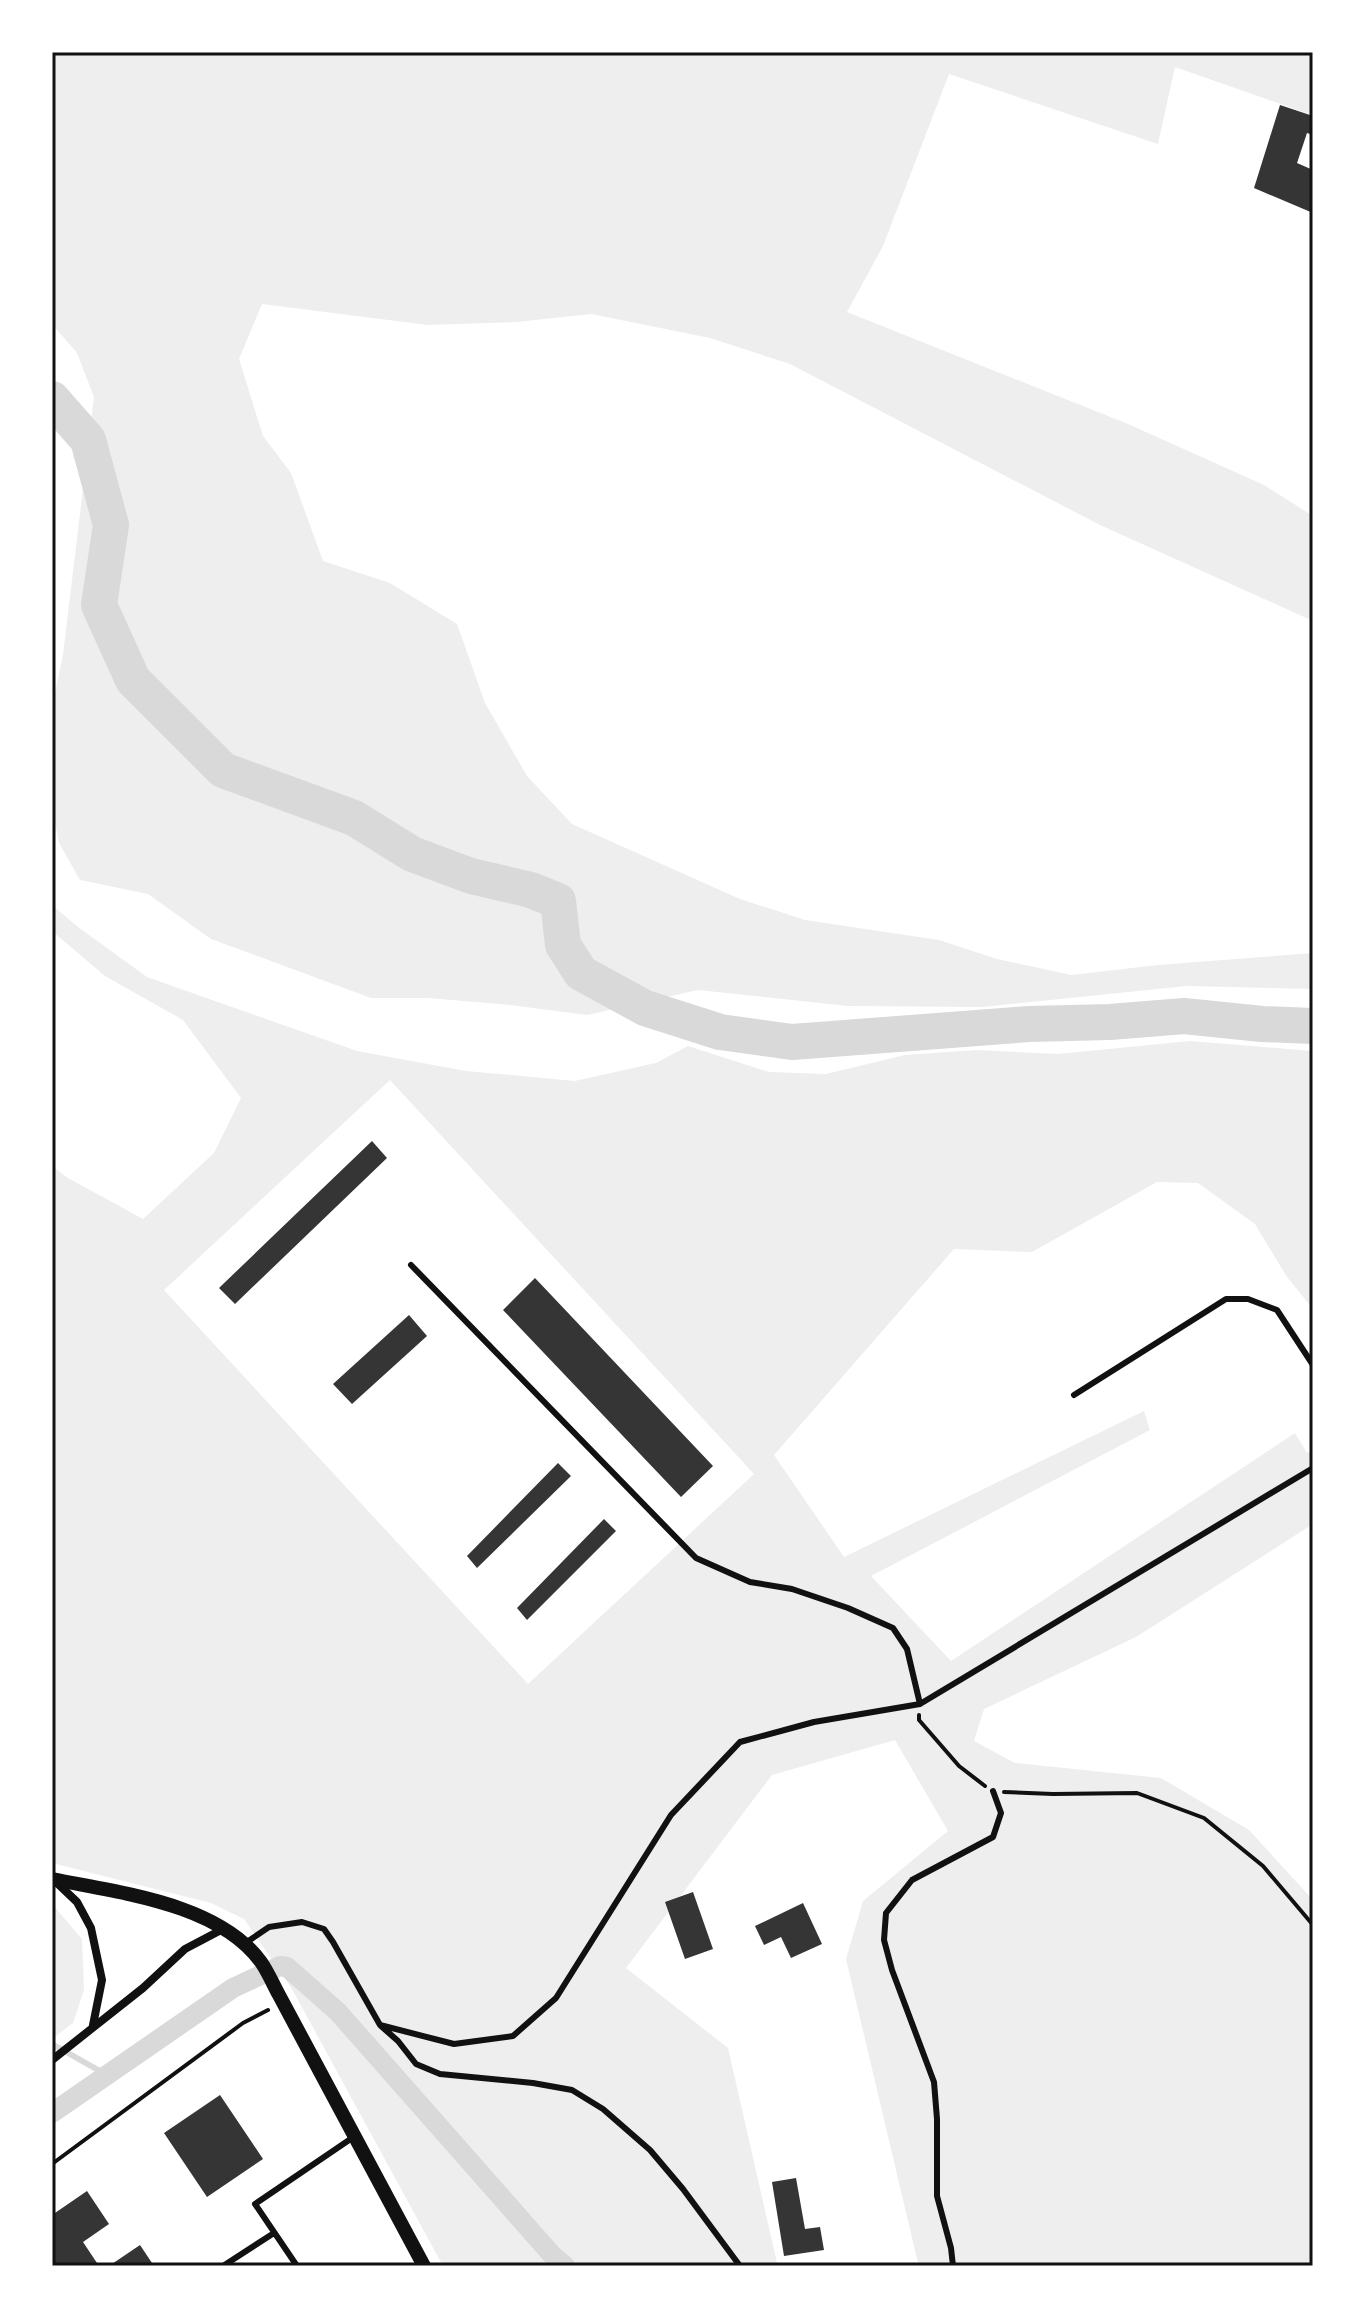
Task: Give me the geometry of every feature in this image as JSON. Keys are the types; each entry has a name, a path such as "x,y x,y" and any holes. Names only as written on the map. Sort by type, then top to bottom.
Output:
{"street":[{"path":"52,1879 138,1897 196,1915 223,1928 244,1944 261,1962 424,2266"},
{"path":"52,1879 77,1902 91,1928 102,1980 93,2026"},
{"path":"52,2060 143,1988 185,1949 223,1928"}],"lane":[{"path":"411,1265 696,1558 750,1582 792,1589 848,1608 893,1628 907,1649 920,1704"},
{"path":"1074,1395 1226,1299 1248,1299 1277,1310 1313,1365"},
{"path":"380,2025 454,2044 513,2036 556,1998 671,1815 740,1742 814,1722 920,1704 1313,1468"},
{"path":"953,2266 937,2196 934,2082 892,1970 884,1940 886,1913 912,1880 993,1837 1001,1813 993,1791"},
{"path":"244,1944 269,1927 302,1922 324,1929 380,2025 416,2064 440,2074 572,2090 603,2109 650,2150 740,2266"},
{"path":"297,2266 255,2204 355,2136"},
{"path":"223,2266 274,2233"}],"path":[{"path":"920,1704 919,1720 959,1766 993,1791 1137,1793 1204,1818 1263,1866 1313,1925"},
{"path":"52,2164 243,2023 281,1999"}],"shaded area":[{"path":"52,52 1313,52 1313,102 1309,114 1175,67 1158,144 949,74 883,246 847,312 1128,424 1264,485 1313,516 1313,621 1100,525 790,364 710,338 591,314 517,322 428,325 262,304 239,359 263,436 291,473 323,561 390,583 457,624 485,703 527,776 572,824 740,899 805,920 939,940 997,959 1071,975 1313,953 1313,989 1187,986 982,1007 848,1006 698,990 587,1015 428,998 371,998 211,939 148,894 80,880 59,843 52,806 52,707 63,655 94,397 77,353 52,324"},
{"path":"52,905 147,977 357,1051 466,1071 575,1081 656,1063 688,1046 769,1072 826,1074 905,1055 976,1050 1058,1054 1190,1041 1313,1051 1313,1309 1287,1277 1255,1224 1198,1183 1157,1182 1032,1252 954,1249 774,1455 844,1557 1144,1411 1150,1430 871,1576 951,1661 1295,1433 1307,1453 1313,1450 1313,1524 1136,1637 984,1709 974,1741 1015,1763 1161,1778 1249,1830 1313,1900 1313,2266 443,2266 292,1989 244,1919 211,1903 52,1863 52,1166 143,1219 214,1153 241,1098 183,1020 105,976 52,931","holes":["390,1080 754,1474 528,1684 164,1290","895,1740 948,1831 863,1901 846,1959 918,2263 777,2263 728,2048 626,1968 772,1775"]},
{"path":"52,1904 82,1939 84,1990 73,2023 52,2039"}],"building":[{"path":"1280,105 1313,116 1313,135 1307,133 1297,163 1313,170 1313,213 1254,188"},
{"path":"372,1141 387,1158 235,1304 219,1288"},
{"path":"535,1278 713,1466 681,1497 503,1310"},
{"path":"409,1315 427,1336 352,1404 333,1384"},
{"path":"558,1463 571,1476 477,1568 467,1556"},
{"path":"604,1519 616,1531 527,1620 517,1608"},
{"path":"693,1892 713,1949 685,1959 665,1902"},
{"path":"803,1903 822,1944 791,1958 781,1937 764,1945 755,1926"},
{"path":"220,2095 263,2159 207,2197 164,2133"},
{"path":"796,2178 805,2229 820,2227 824,2250 784,2256 772,2182"},
{"path":"87,2191 109,2224 83,2242 99,2266 52,2266 52,2215"},
{"path":"140,2245 154,2266 109,2266"}],"waterway":[{"path":"52,399 88,440 111,525 99,605 133,680 223,770 354,818 412,854 471,876 531,890 558,901 563,945 581,973 645,1008 720,1032 792,1042 1184,1016 1313,1026"},
{"path":"52,2113 233,1988 280,1966 287,1967 338,2012 565,2266"},
{"path":"52,2044 107,2075"}]}
